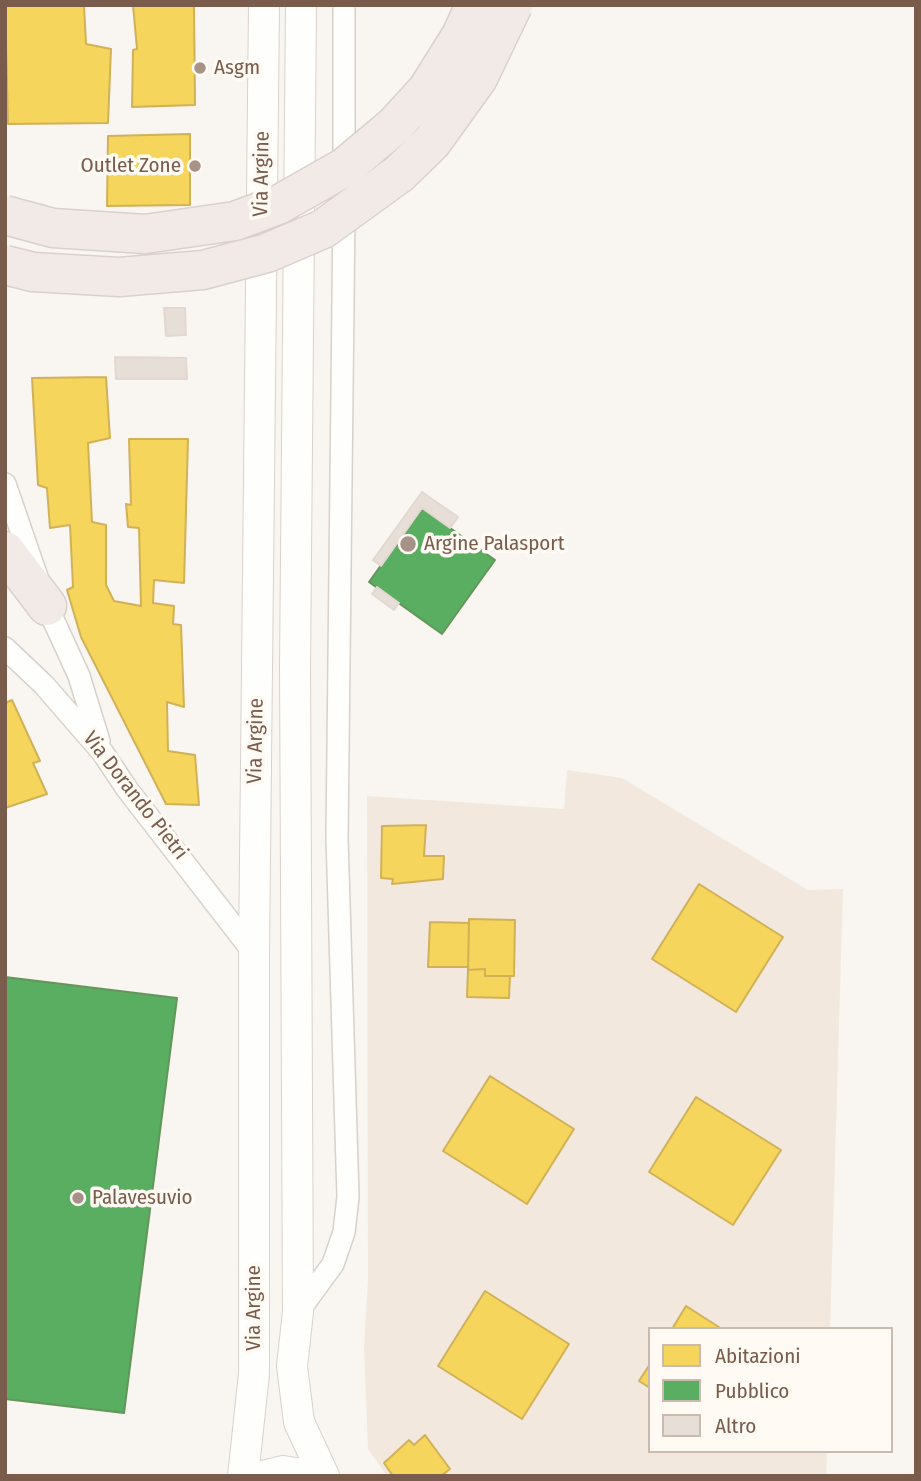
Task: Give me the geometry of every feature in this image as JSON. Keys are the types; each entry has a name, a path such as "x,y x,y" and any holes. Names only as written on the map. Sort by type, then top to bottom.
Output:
{"highway":[{"path":"5,215 53,228 145,234 235,220 278,205 345,167 394,126 427,90 461,36 475,5"},
{"path":"5,265 33,272 119,277 203,270 267,253 323,229 390,181 432,142 478,78 513,5"},
{"path":"5,551 47,606"}],"street":[{"name":"Via Argine","path":"243,1476 254,1374 254,953 264,5"},
{"name":"Via Argine","path":"301,5 295,666 298,1312 292,1366 299,1422 324,1476"},
{"name":"Via Argine","path":"298,1312 333,1264 344,1232 348,1197 337,838 344,5"},
{"path":"5,484 47,606 79,676 103,753"},
{"name":"Via Dorando Pietri","path":"5,648 44,685 103,753 127,789 254,953"},
{"path":"263,1476 283,1471 314,1476"}],"shaded area":[{"path":"567,770 622,778 808,890 843,889 830,1327 648,1327 648,1453 827,1453 826,1476 387,1476 368,1449 364,1347 368,1279 367,796 564,809"}],"building: Abitazioni":[{"path":"5,5 84,5 86,44 111,49 108,123 8,124"},
{"path":"133,5 194,5 195,105 132,107 133,50 137,49"},
{"path":"190,134 190,205 107,206 108,136"},
{"path":"106,377 110,438 88,443 92,522 106,525 106,585 114,601 141,606 139,528 128,527 126,504 131,505 129,439 188,439 184,583 154,580 153,603 174,606 173,624 181,625 184,707 167,702 168,751 195,755 199,805 166,804 81,637 67,590 73,587 70,525 50,528 47,488 38,485 32,378"},
{"path":"12,700 40,761 33,763 47,794 5,808 5,703"},
{"path":"426,825 424,856 444,856 443,879 392,884 393,879 381,878 382,826"},
{"path":"699,884 783,937 736,1012 652,959"},
{"path":"469,919 515,920 514,976 485,976 485,969 468,970"},
{"path":"430,922 469,923 468,967 428,967"},
{"path":"485,969 485,976 510,976 509,998 467,997 468,970"},
{"path":"490,1076 574,1129 527,1204 443,1151"},
{"path":"696,1097 781,1150 733,1225 649,1172"},
{"path":"485,1291 569,1344 522,1419 438,1366"},
{"path":"686,1306 719,1327 673,1327"},
{"path":"648,1367 648,1387 639,1381"},
{"path":"425,1435 450,1469 441,1476 393,1476 384,1463 409,1440 414,1445"}],"building: Pubblico":[{"path":"422,508 495,560 442,634 369,582"},
{"name":"Palavesuvio","path":"5,977 177,998 124,1413 5,1399"}],"building: Altro":[{"path":"164,308 185,308 186,335 166,336"},
{"path":"115,357 186,358 187,379 116,379"},
{"path":"422,492 458,517 450,528 422,508 381,566 373,560"},
{"path":"377,587 399,603 394,610 372,594"}],"place":[{"name":"Asgm","path":"200,68"},
{"name":"Outlet Zone","path":"195,166"},
{"name":"Argine Palasport","path":"408,544"},
{"name":"Palavesuvio","path":"78,1198"}]}
